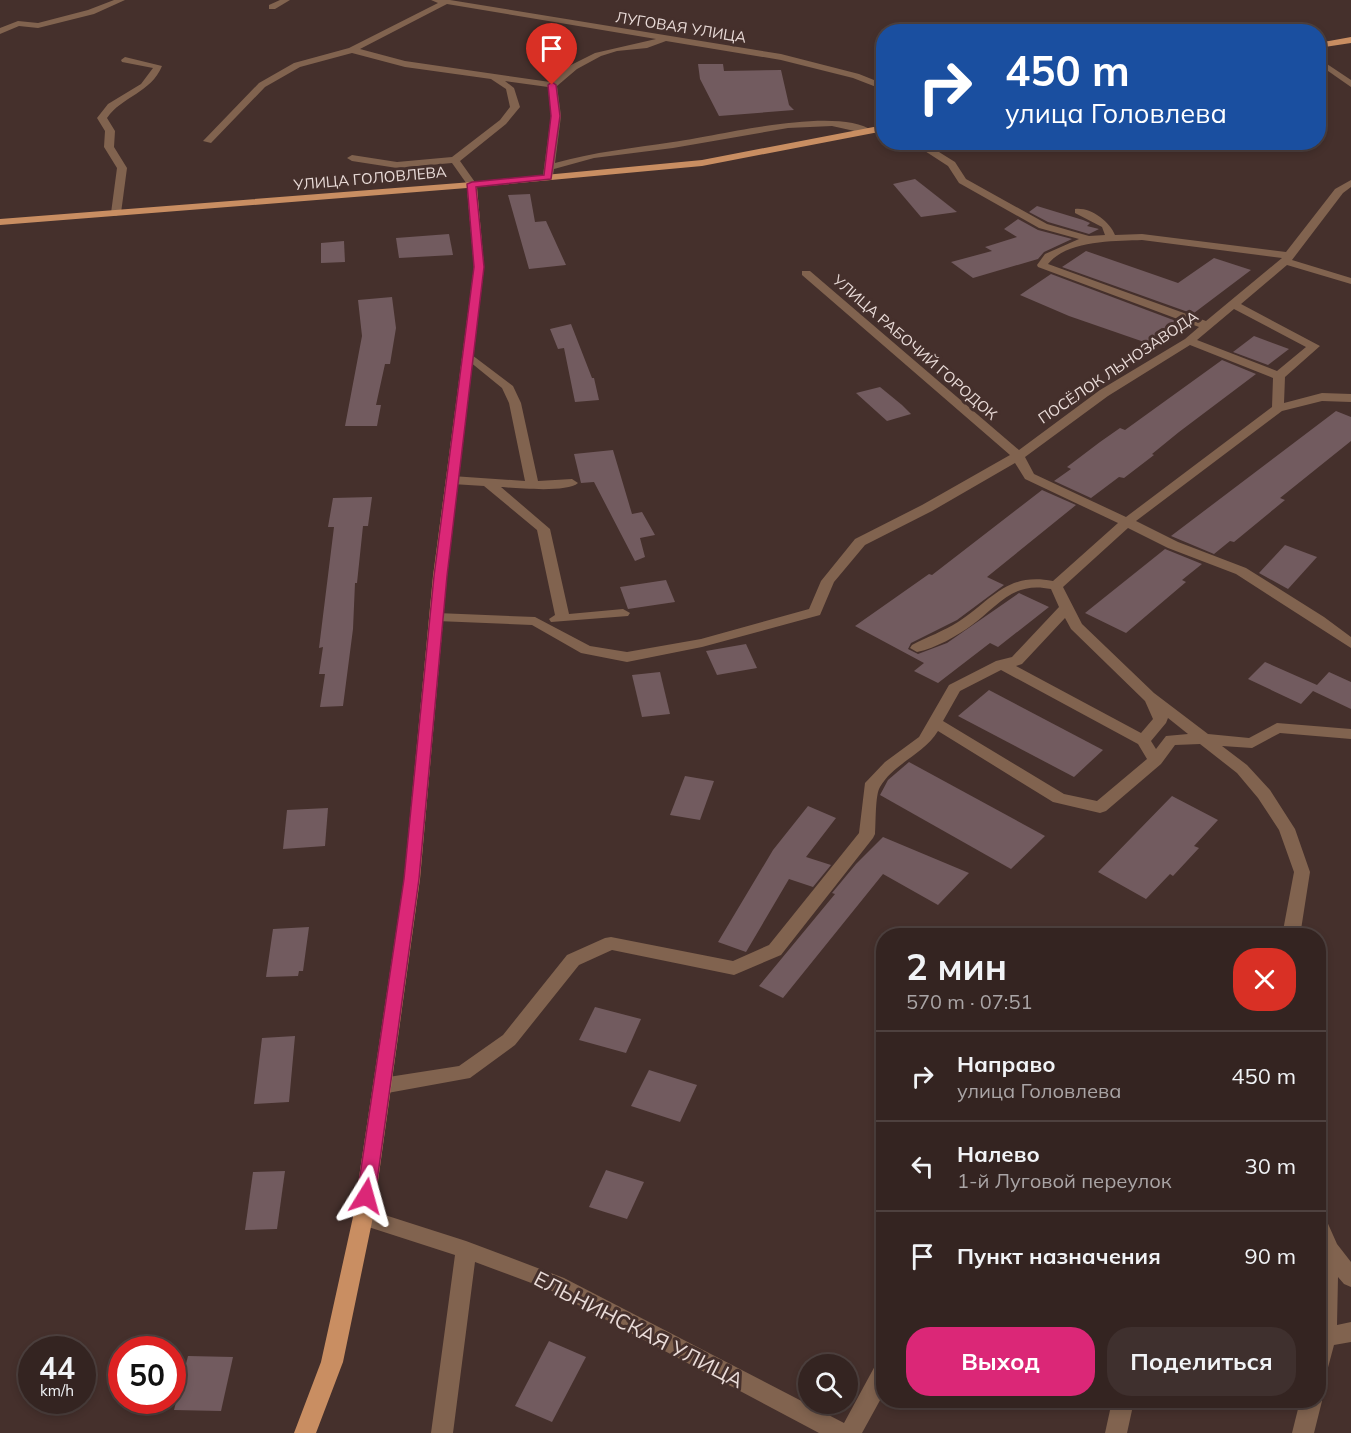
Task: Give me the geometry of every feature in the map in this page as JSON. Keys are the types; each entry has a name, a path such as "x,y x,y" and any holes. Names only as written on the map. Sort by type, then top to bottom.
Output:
{"main road":[{"path":"1326,45 1351,40"},
{"name":"УЛИЦА ГОЛОВЛЕВА","path":"0,222 472,184 548,172 702,163 876,130"},
{"path":"305,1433 332,1362 363,1217 412,879 436,617 479,267 472,184"}],"street":[{"path":"0,31 18,23 38,26 91,12 121,0"},
{"path":"273,7 286,0"},
{"name":"ЛУГОВАЯ УЛИЦА","path":"435,0 781,57 856,76 876,84"},
{"path":"208,141 262,85 297,65 352,50 446,2"},
{"path":"552,85 568,69 587,59 617,49 651,46 666,37"},
{"path":"352,50 405,64 552,85"},
{"path":"116,213 122,168 109,147 110,131 102,117 111,106 143,88 156,74 158,66 125,60"},
{"path":"1326,66 1351,84"},
{"path":"352,158 397,165 455,160 502,122 515,107 510,88 492,77"},
{"path":"552,85 556,116 548,172 593,155 673,145 788,125 832,123 868,131"},
{"path":"928,150 952,164 962,181 1043,226 1089,238 1142,237 1287,258 1351,281"},
{"path":"455,160 472,184"},
{"name":"ПОСЁЛОК ЛЬНОЗАВОДА","path":"535,621 586,650 627,657 702,643 815,612 828,581 860,542 927,508 1018,456 1104,393 1189,341 1287,258 1339,191 1351,183"},
{"path":"1339,191 1351,195"},
{"path":"1079,211 1106,225 1111,238"},
{"path":"1089,238 1049,256 1041,265 1208,326"},
{"name":"УЛИЦА РАБОЧИЙ ГОРОДОК","path":"806,273 1005,444 1018,456 1029,476 1173,545 1241,572 1319,620 1351,644"},
{"path":"1235,304 1314,346 1279,376 1278,408"},
{"path":"1189,341 1279,376"},
{"path":"468,356 507,386 515,403 532,485"},
{"path":"1056,586 1113,532 1278,408 1322,397 1351,398"},
{"path":"452,480 532,485 572,483"},
{"path":"487,482 543,529 563,618"},
{"path":"917,648 965,624 1007,588 1041,582 1056,586 1076,626 1149,696 1242,769 1264,794 1287,829 1302,872 1292,928"},
{"path":"382,1086 464,1073 509,1040 573,960 611,943 734,968 775,950 867,834 871,787 890,766 924,741 954,688 1001,664 1017,661 1067,608"},
{"path":"436,617 535,621 623,613"},
{"path":"1001,664 1143,740 1156,760"},
{"path":"1143,740 1161,720 1149,696"},
{"path":"935,723 1059,798 1100,807 1156,760 1171,740 1204,739 1252,743 1277,728 1351,734"},
{"name":"ЕЛЬНИНСКАЯ УЛИЦА","path":"363,1217 466,1250 557,1284 841,1433"},
{"path":"1326,1242 1351,1278"},
{"path":"1329,1249 1326,1337 1351,1332"},
{"path":"442,1433 466,1250"},
{"path":"850,1433 876,1386"},
{"path":"1116,1433 1121,1408"},
{"path":"1303,1433 1309,1408"}],"building":[{"path":"698,64 723,64 724,71 781,70 789,105 794,110 719,116 700,79"},
{"path":"915,179 957,212 921,217 893,184"},
{"path":"530,194 535,222 546,221 566,265 529,269 508,195"},
{"path":"1037,206 1083,220 1090,223 1087,226 1099,229 1089,234 1048,222 1029,212"},
{"path":"1018,219 1038,230 1072,239 1044,252 1038,259 973,278 951,262 992,251 985,247 1017,237 1004,229"},
{"path":"449,234 453,255 399,258 396,238"},
{"path":"344,241 345,262 321,263 321,243"},
{"path":"1086,251 1178,283 1214,258 1251,270 1194,313 1062,267"},
{"path":"1051,274 1176,321 1147,343 1069,316 1020,295"},
{"path":"392,297 396,328 390,364 385,364 376,405 381,405 377,426 345,426 362,336 358,300"},
{"path":"571,324 592,378 594,378 599,400 575,402 564,348 558,349 550,329"},
{"path":"1254,336 1289,349 1268,365 1233,352"},
{"path":"1222,360 1256,374 1179,432 1124,478 1119,477 1091,498 1054,481 1071,469 1067,467 1100,442 1120,428 1125,430"},
{"path":"880,387 911,414 887,421 856,393"},
{"path":"1336,411 1351,417 1351,441 1280,498 1285,500 1234,542 1230,541 1214,554 1171,536"},
{"path":"613,450 632,514 642,512 655,535 640,538 645,557 635,561 594,482 581,483 574,454"},
{"path":"1042,490 1076,505 987,577 1004,585 957,620 911,643 908,649 918,654 947,643 1019,593 1049,607 998,647 990,643 938,683 914,671 924,663 855,626 929,574 932,575"},
{"path":"372,497 368,526 363,526 357,583 355,583 353,629 343,706 320,707 325,674 319,674 323,647 319,648 334,527 328,527 333,498"},
{"path":"1285,545 1317,557 1288,589 1259,573"},
{"path":"1165,549 1202,564 1182,580 1186,582 1126,633 1085,613"},
{"path":"666,580 675,602 628,609 620,587"},
{"path":"746,644 757,668 717,675 706,651"},
{"path":"1265,662 1317,685 1329,672 1351,682 1351,709 1313,691 1301,704 1248,679"},
{"path":"660,672 670,714 642,717 632,675"},
{"path":"989,690 1103,750 1074,777 958,716"},
{"path":"909,762 1045,836 1011,869 880,795 888,780"},
{"path":"685,776 714,781 700,820 670,815"},
{"path":"1172,796 1218,820 1194,846 1199,848 1173,876 1170,874 1146,899 1098,872"},
{"path":"808,806 836,818 806,857 831,865 813,887 789,879 746,952 718,942 773,850"},
{"path":"328,808 325,846 283,849 287,810"},
{"path":"883,837 969,873 938,905 883,874 783,998 759,986 835,894 832,893 856,864"},
{"path":"309,927 303,971 299,971 298,976 266,977 273,929"},
{"path":"595,1007 641,1019 626,1053 579,1040"},
{"path":"295,1036 289,1102 254,1104 262,1038"},
{"path":"649,1070 697,1085 680,1122 631,1106"},
{"path":"606,1170 644,1182 627,1219 589,1207"},
{"path":"285,1171 277,1229 245,1230 253,1172"},
{"path":"549,1341 586,1357 552,1422 515,1406"},
{"path":"188,1356 233,1357 221,1411 186,1410"}],"route":[{"path":"366,1196 412,879 440,576 479,267 472,184 548,178 556,116 552,85"}]}
